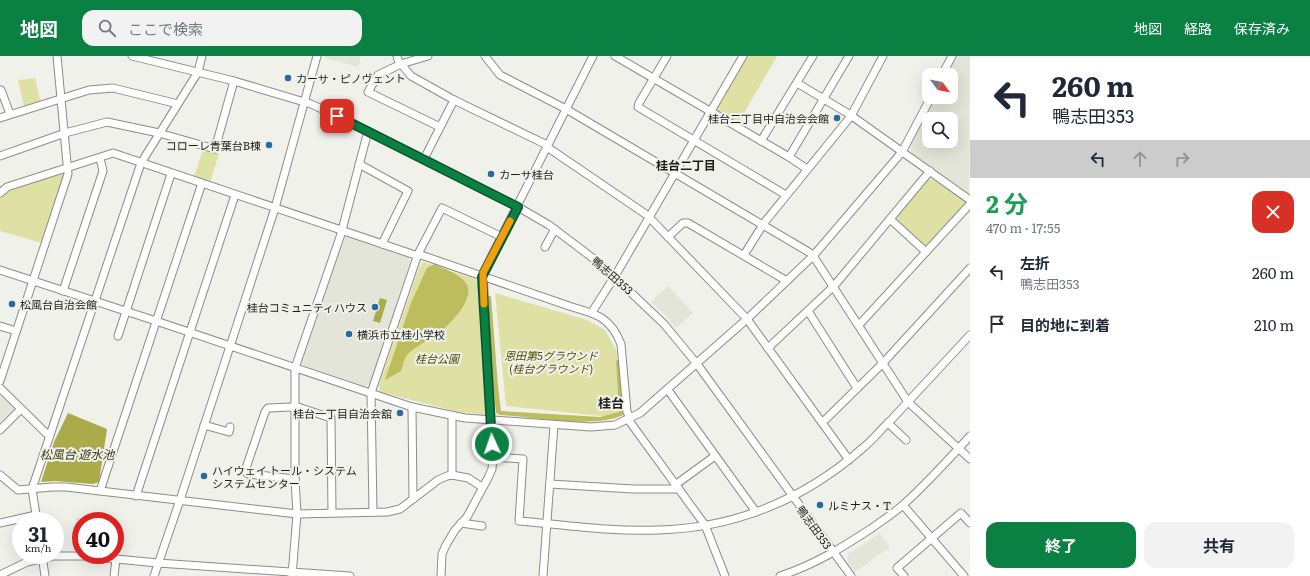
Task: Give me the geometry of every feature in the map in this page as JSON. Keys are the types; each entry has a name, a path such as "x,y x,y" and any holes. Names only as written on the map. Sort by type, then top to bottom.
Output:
{"street":[{"path":"0,381 68,174 57,56"},
{"name":"鴨志田353","path":"132,56 234,81 304,102 344,119 424,159 518,207 554,229 615,276 664,324 697,364 851,576"},
{"path":"35,512 32,489 141,163 198,72 202,56"},
{"path":"154,576 275,208 317,56"},
{"path":"397,56 398,60 411,76 454,100 545,144 547,147 649,217 747,319 823,422 849,460"},
{"path":"428,56 401,64 378,75 368,92 440,127"},
{"path":"485,56 500,75 566,109 814,255 908,402 970,459"},
{"path":"441,576 442,554 449,540 467,517 492,469 493,457 482,277 593,56"},
{"path":"615,56 789,157 807,169"},
{"path":"667,56 638,107 786,195"},
{"path":"592,312 615,276 743,56"},
{"path":"761,142 813,56"},
{"path":"789,157 849,56"},
{"path":"744,255 763,224 852,116 883,56"},
{"path":"946,68 952,56"},
{"path":"0,156 65,133 107,122 159,133 214,149 234,81"},
{"path":"797,82 852,116 970,200"},
{"path":"0,118 89,90 113,88 178,104"},
{"path":"0,90 10,114"},
{"path":"424,159 454,100"},
{"path":"0,270 412,407 452,416 491,420 592,427 614,425 640,414 668,390 693,365 697,364 747,319 814,255 902,152 927,104"},
{"path":"292,574 297,514 295,368 328,274 368,131"},
{"path":"0,193 7,186 113,153 415,255 418,254 482,277 572,307 592,312 609,322 617,334 621,344 627,412 630,422 705,525 725,576"},
{"path":"63,291 103,171 100,158"},
{"path":"359,164 408,191 382,244"},
{"path":"768,348 834,286 930,171"},
{"path":"118,336 172,174"},
{"path":"100,491 202,183"},
{"path":"136,496 235,195"},
{"path":"859,324 970,204"},
{"path":"373,512 371,394 418,254 442,208 502,237"},
{"path":"890,219 926,252"},
{"path":"668,237 683,223 688,223 787,281"},
{"path":"544,247 554,229"},
{"path":"823,422 883,363 970,268"},
{"path":"808,311 857,388"},
{"path":"0,326 16,331"},
{"path":"493,457 523,459 519,521 632,530 690,528 743,517 793,497 824,478 849,460 866,446 970,335"},
{"path":"0,388 49,436"},
{"path":"668,390 756,512"},
{"path":"296,479 248,474 245,471 265,412 268,408 295,406 331,418 332,512"},
{"path":"412,407 413,499"},
{"path":"0,430 21,409"},
{"path":"452,416 452,475"},
{"path":"888,423 906,440"},
{"path":"204,425 229,432"},
{"path":"543,576 554,425"},
{"path":"780,576 818,561 852,542 902,505 926,483 970,436"},
{"path":"550,484 633,489 677,488 715,456"},
{"path":"0,475 18,490 66,487 297,514 332,512 387,512 400,509 438,480 452,475 468,478 482,487"},
{"path":"902,505 964,576"},
{"path":"904,576 897,568 930,538 961,513 970,523"},
{"path":"0,522 12,521"},
{"path":"461,523 482,526"},
{"path":"124,560 292,574 350,576"},
{"path":"0,575 23,564"},
{"path":"43,564 46,576"},
{"path":"114,576 115,564"}],"shaded area":[{"path":"325,56 361,56 358,67 325,58"},
{"path":"956,56 970,56 969,194 911,152 909,147 922,122 922,148 958,148 958,112 927,112 931,104 958,104 958,68 950,68"},
{"name":"横浜市立桂小学校","path":"346,236 409,257 410,261 370,384 365,386 304,366 302,362 344,238"},
{"path":"434,264 455,274 466,283 468,296 465,304 447,326 407,355 401,371 385,380 411,303 427,268"},
{"path":"668,286 693,313 676,328 651,302"},
{"path":"488,296 491,296 501,411 600,417 619,412 616,361 619,359 623,415 611,419 580,422 546,420 500,415 496,413 491,365"},
{"path":"0,393 15,407 15,410 0,425"},
{"path":"880,533 890,547 855,572 847,560 848,554"}],"green space":[{"path":"743,56 777,56 736,127 711,112"},
{"path":"35,78 40,101 24,106 18,80"},
{"path":"203,149 219,153 210,183 194,177"},
{"path":"67,168 45,244 0,231 0,193"},
{"path":"932,179 964,200 967,204 929,244 924,245 897,220 897,215 927,180"},
{"name":"桂台公園","path":"423,262 475,279 480,286 486,415 459,412 380,392 379,385 419,268"},
{"name":"恩田第5グラウンド (桂台グラウンド)","path":"495,293 587,320 605,330 617,352 618,414 610,417 506,406"}],"water":[{"path":"380,298 387,300 380,323 373,321"},
{"name":"松風台 遊水池","path":"68,413 107,429 99,482 93,484 55,481 41,482 54,442"}],"slow traffic":[{"path":"484,304 483,273 510,221"}],"place":[{"name":"カーサ・ピノヴェント","path":"288,78"},
{"name":"桂台二丁目中自治会会館","path":"837,118"},
{"name":"コローレ青葉台B棟","path":"269,145"},
{"name":"カーサ桂台","path":"491,174"},
{"name":"松風台自治会館","path":"12,304"},
{"name":"桂台コミュニティハウス","path":"375,307"},
{"name":"横浜市立桂小学校","path":"349,334"},
{"name":"桂台一丁目自治会舘","path":"400,413"},
{"name":"ハイウェイ トール・システム システムセンター","path":"204,476"},
{"name":"ルミナス・T","path":"820,505"}],"district":[{"name":"桂台二丁目","path":"686,165"},
{"name":"桂台","path":"611,402"}],"route":[{"path":"337,116 518,207 482,277 492,444"}]}
